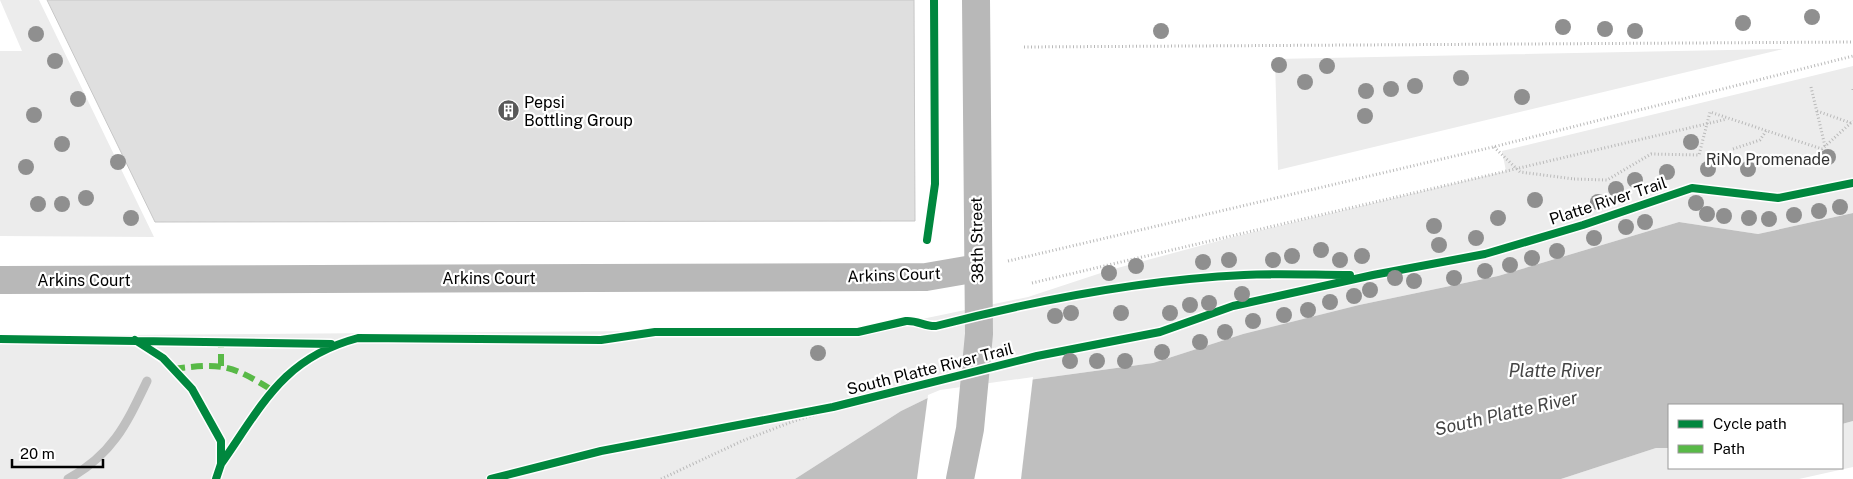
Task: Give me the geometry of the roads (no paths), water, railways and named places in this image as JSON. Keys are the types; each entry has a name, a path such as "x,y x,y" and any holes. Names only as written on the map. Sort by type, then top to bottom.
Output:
{"street":[{"name":"38th Street","path":"960,479 970,429 979,334 976,0"},
{"name":"Arkins Court","path":"0,280 926,277 978,268"}],"water":[{"name":"Platte River","path":"1853,213 1853,421 1843,424 1843,404 1668,404 1668,448 1656,448 1561,479 795,479 901,411 940,392 1153,363 1243,334 1359,305 1498,276 1679,222 1758,234"}],"waterway":[{"path":"68,479 96,460 116,438 132,412 147,381"}],"place":[{"name":"Pepsi Bottling Group","path":"508,111"}],"park label":[{"name":"RiNo Promenade","path":"1768,159"}],"water label":[{"name":"South Platte River","path":"1506,413"}]}
